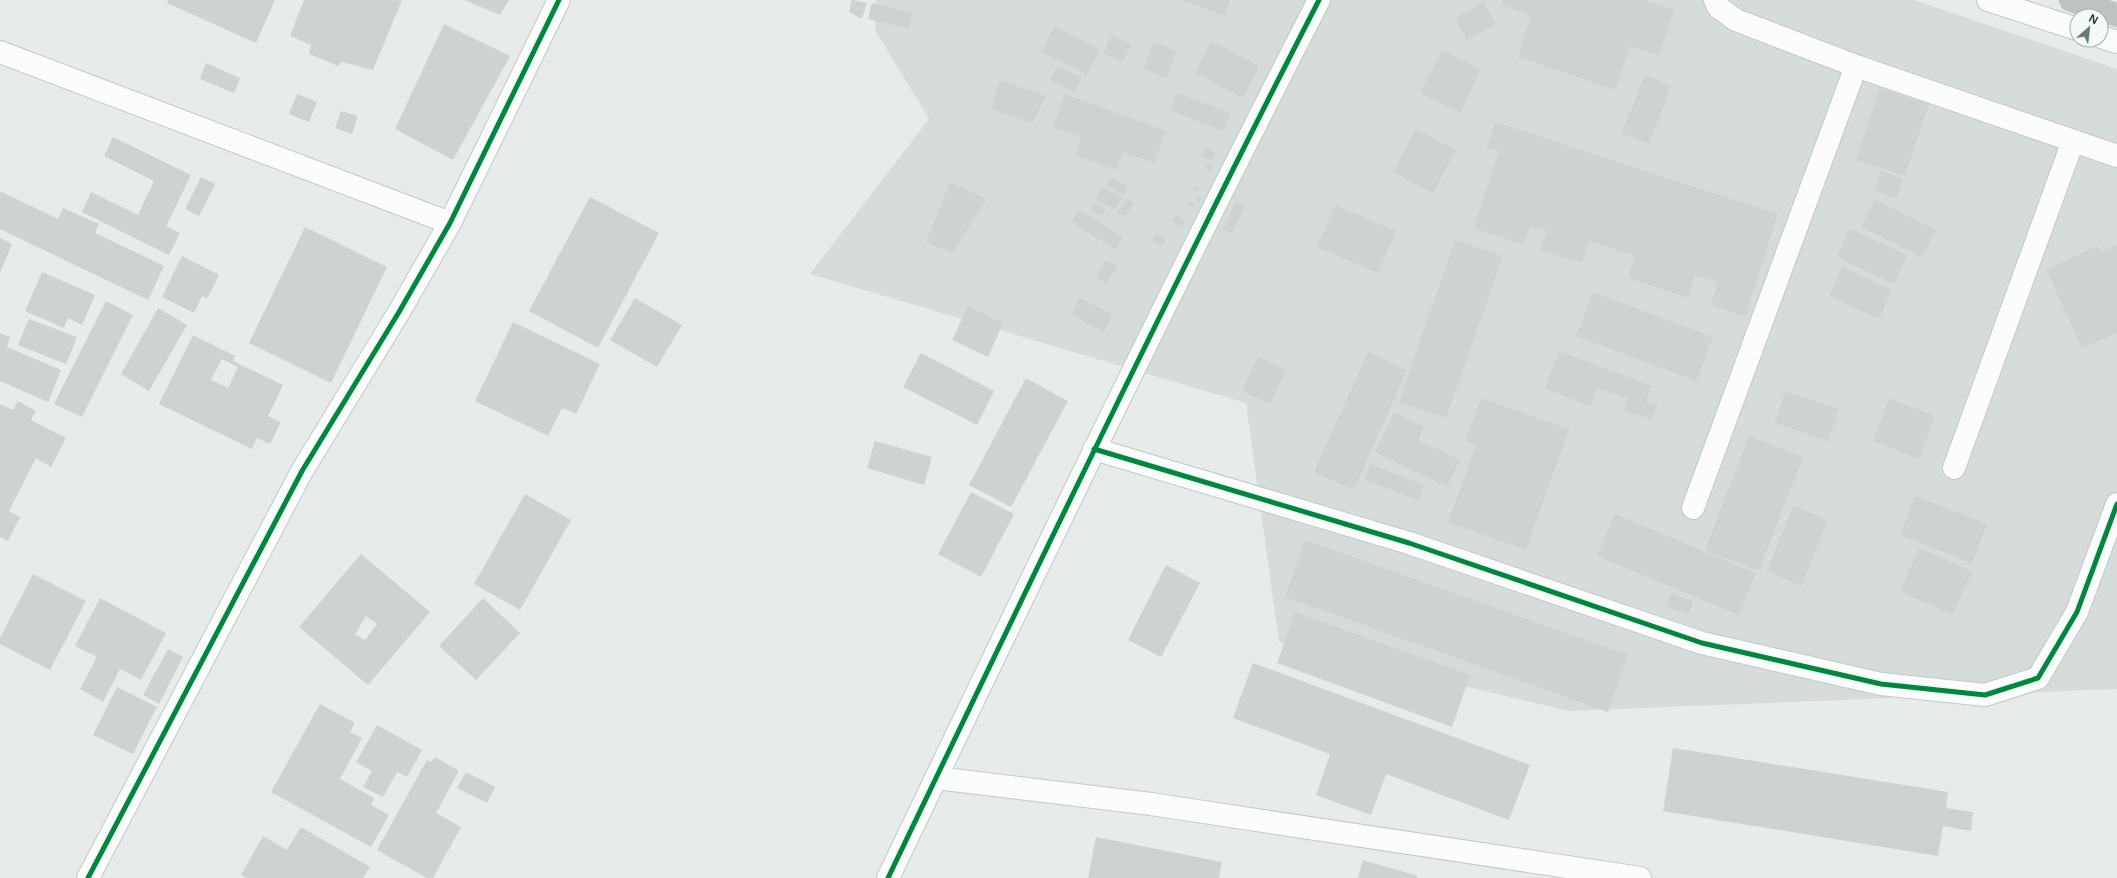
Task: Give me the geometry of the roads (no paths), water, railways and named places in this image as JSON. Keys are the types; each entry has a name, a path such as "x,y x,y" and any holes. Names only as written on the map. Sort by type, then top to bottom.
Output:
{"highway":[{"path":"2071,0 2117,15"}],"street":[{"path":"88,878 302,471 399,312 450,224 559,0"},
{"path":"888,878 1094,449 1220,194 1319,0"},
{"path":"1716,0 1718,7 1736,20 1856,66 2117,156"},
{"path":"1988,0 2069,26"},
{"path":"0,52 450,224"},
{"path":"1693,508 1856,66"},
{"path":"1954,468 2074,141"},
{"path":"1094,449 1409,543 1702,643 1881,684 1985,695 2038,678 2077,612 2117,504"},
{"path":"936,778 1151,804 1640,878"}]}
